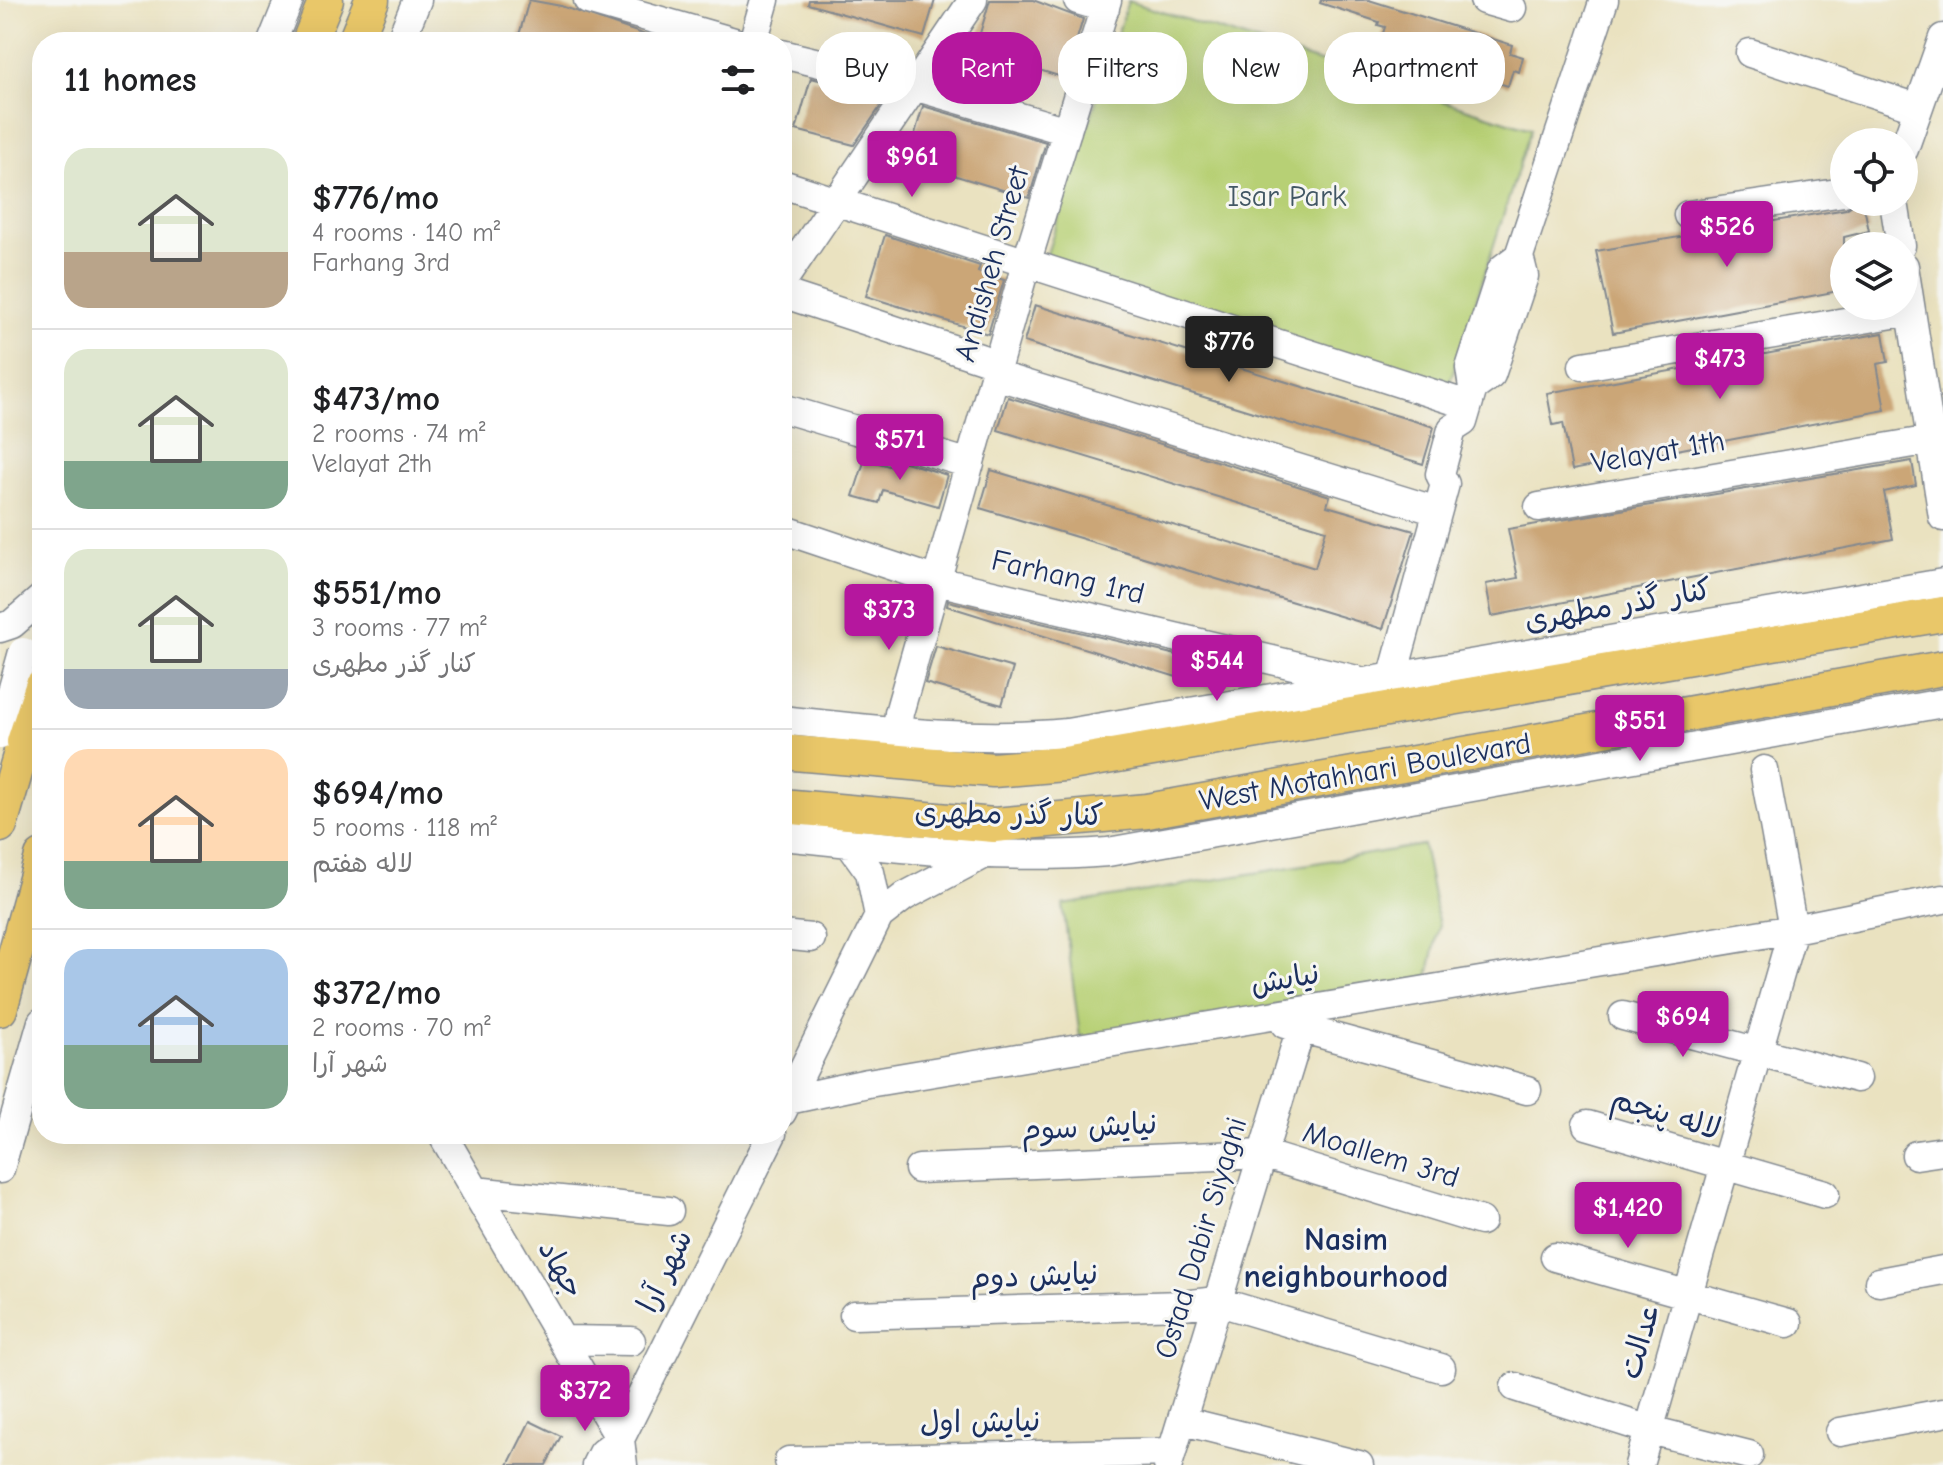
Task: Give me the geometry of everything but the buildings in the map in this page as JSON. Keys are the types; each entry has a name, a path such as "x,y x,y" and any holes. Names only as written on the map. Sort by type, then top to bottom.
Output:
{"main road":[{"path":"313,32 326,0"},
{"path":"359,32 372,0"},
{"path":"1934,616 1940,637 1939,669"},
{"name":"West Motahhari Boulevard","path":"792,753 993,770 1065,764 1934,616"},
{"name":"West Motahhari Boulevard","path":"792,807 994,825 1070,821 1162,809 1939,669"},
{"path":"0,825 17,734 32,706"},
{"path":"0,1009 32,913"}],"street":[{"path":"276,32 289,0"},
{"path":"404,32 417,0"},
{"path":"588,0 699,32"},
{"path":"756,32 765,0"},
{"path":"916,83 973,0"},
{"path":"1484,0 1512,8"},
{"path":"1381,681 1441,498 1456,477 1468,434 1470,368 1502,269 1519,256 1604,0"},
{"name":"Andisheh Street","path":"897,732 899,713 1026,264 1067,131 1097,3"},
{"path":"1911,128 1918,108 1937,74 1943,38"},
{"path":"1750,53 1918,108"},
{"path":"792,56 816,62"},
{"path":"916,87 1067,131"},
{"path":"792,267 902,104"},
{"path":"792,187 1468,405"},
{"path":"1688,215 1830,194"},
{"path":"792,297 997,369 1441,498"},
{"path":"1583,366 1857,320"},
{"path":"1913,320 1934,401 1931,440 1943,517"},
{"path":"792,411 970,464"},
{"name":"Velayat 1th","path":"1539,507 1931,440"},
{"name":"Farhang 1rd","path":"792,532 937,581 1381,681"},
{"name":"کنار گذر مطهری","path":"792,721 897,732 1020,738 1255,704 1943,583"},
{"path":"0,628 12,624 32,608"},
{"path":"17,734 22,666 32,633"},
{"path":"1604,642 1679,660"},
{"name":"کنار گذر مطهری","path":"792,837 985,854 1060,856 1108,852 1943,703"},
{"path":"1214,741 1255,704"},
{"path":"1596,766 1652,721"},
{"path":"1721,743 1764,770 1794,730"},
{"name":"عدالت","path":"1639,1465 1793,929 1764,770"},
{"path":"849,843 870,872 879,916"},
{"path":"792,1092 879,916 905,896 985,854"},
{"name":"نيايش","path":"792,1104 868,1083 1793,929 1943,899"},
{"path":"792,936 811,938"},
{"path":"1300,1031 1320,1008"},
{"path":"1623,1016 1857,1078"},
{"path":"1267,1017 1300,1031 1527,1090"},
{"name":"Ostad Dabir Siyaghi","path":"1170,1458 1300,1031"},
{"path":"0,1169 32,1057"},
{"name":"لاله پنجم","path":"1587,1125 1825,1194"},
{"name":"جهاد","path":"448,1144 563,1340 622,1452"},
{"name":"شهر آرا","path":"596,1465 602,1453 622,1452 767,1144"},
{"name":"نیایش سوم","path":"919,1169 1262,1154"},
{"name":"Moallem 3rd","path":"1262,1154 1481,1221"},
{"path":"475,1191 669,1211"},
{"path":"1555,1257 1788,1323"},
{"path":"1879,1282 1943,1270"},
{"path":"1216,1301 1441,1368"},
{"name":"نیایش دوم","path":"854,1315 1183,1305 1216,1301"},
{"path":"563,1340 631,1341"},
{"path":"1515,1387 1650,1430 1749,1455"},
{"path":"1840,1432 1943,1413"},
{"path":"1183,1421 1359,1465"},
{"name":"نیایش اول","path":"789,1461 1170,1458"}],"green space":[{"name":"Isar Park","path":"1128,1 1226,32 1203,32 1203,104 1308,104 1308,58 1324,63 1324,104 1452,104 1531,129 1447,391 1044,263 1095,104 1187,104 1187,32 1118,32"},
{"path":"1423,845 1439,926 1427,982 1080,1038 1063,905"}],"district":[{"name":"Nasim neighbourhood","path":"1346,1258"}]}
